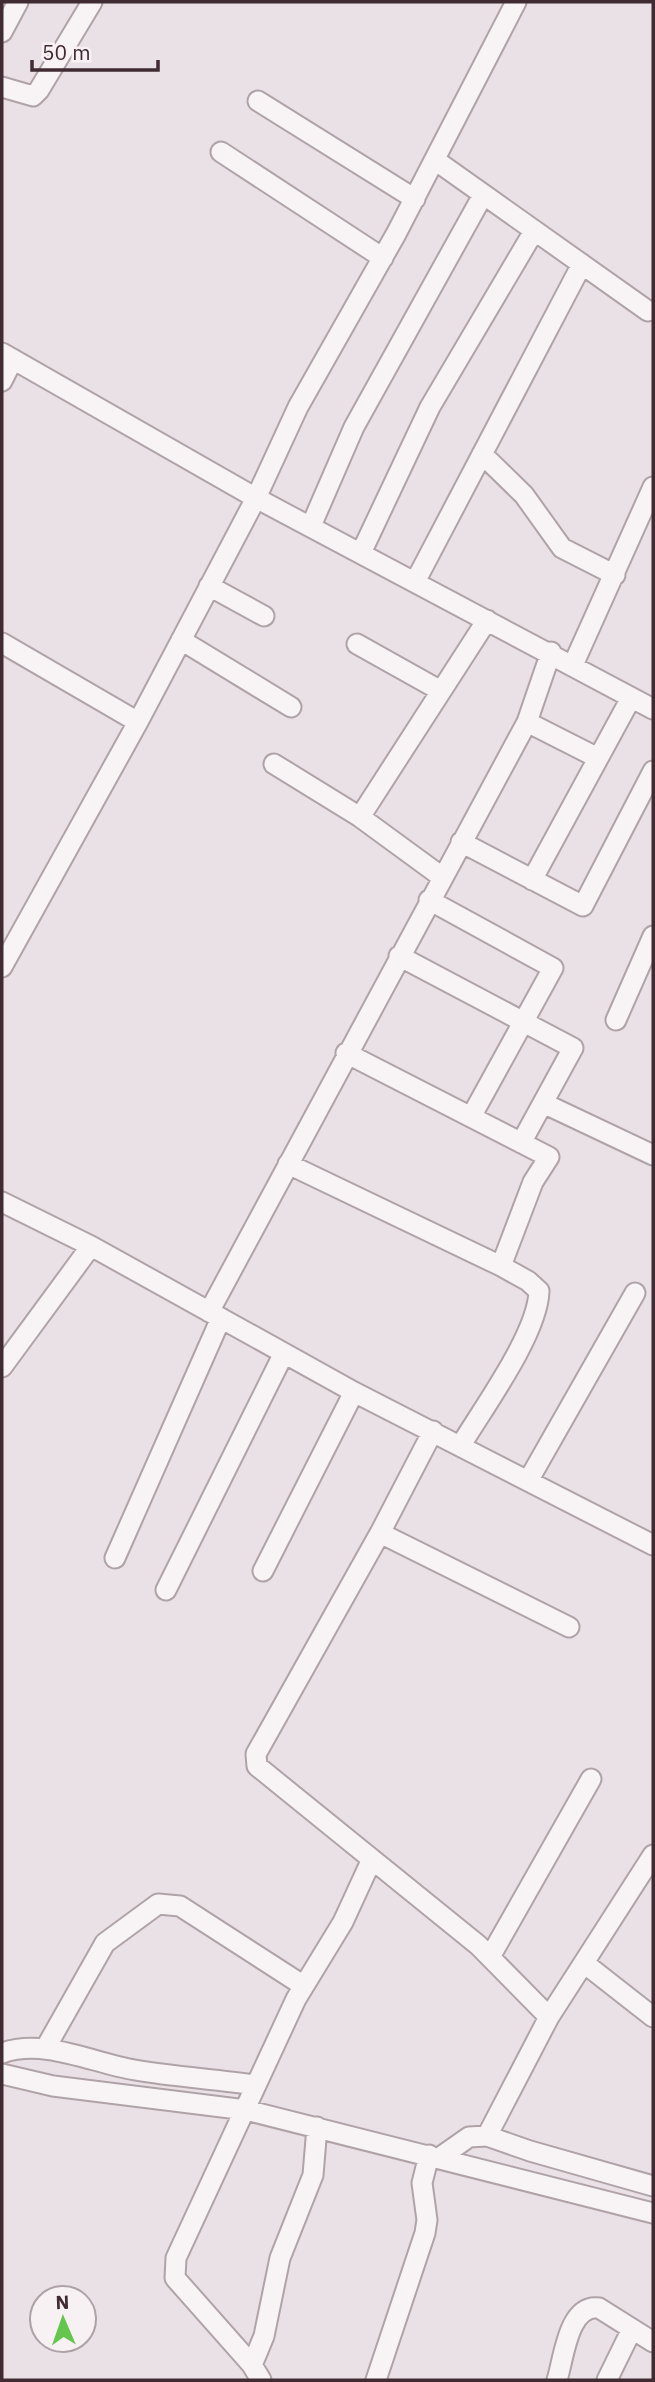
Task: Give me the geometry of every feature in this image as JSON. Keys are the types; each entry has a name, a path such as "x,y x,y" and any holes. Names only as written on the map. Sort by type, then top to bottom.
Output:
{"street":[{"path":"2,32 18,2"},
{"path":"2,87 23,96 33,96 92,2"},
{"path":"2,967 138,722 256,498 298,407 415,199 516,2"},
{"path":"258,101 415,199"},
{"path":"221,152 383,258"},
{"path":"435,160 648,311"},
{"path":"310,526 354,427 483,195"},
{"path":"361,553 430,407 534,231"},
{"path":"415,582 582,264"},
{"path":"2,381 7,356 256,498 551,652 653,709"},
{"path":"482,454 524,495 562,548 615,575"},
{"path":"573,665 653,487"},
{"path":"209,586 264,616"},
{"path":"360,817 487,620"},
{"path":"181,640 291,707"},
{"path":"2,643 138,722"},
{"path":"357,644 441,691"},
{"path":"115,1558 215,1315 288,1164 346,1053 527,722 551,652"},
{"path":"532,880 596,757 631,698"},
{"path":"527,722 596,757"},
{"path":"274,764 360,817 442,877"},
{"path":"461,842 583,906 653,771"},
{"path":"429,900 553,968 471,1117"},
{"path":"616,1020 653,936"},
{"path":"399,956 573,1048 521,1143"},
{"path":"346,1053 549,1157 533,1182 501,1266"},
{"path":"543,1102 653,1155"},
{"path":"288,1164 501,1266 528,1281 539,1291 539,1303 529,1331 461,1444"},
{"path":"2,1202 91,1246 354,1392 461,1444 653,1545"},
{"path":"2,1367 91,1246"},
{"path":"527,1480 635,1293"},
{"path":"166,1590 284,1355"},
{"path":"263,1571 354,1392"},
{"path":"433,1431 380,1533 256,1754 257,1766 268,1778 372,1858 490,1957 549,2017"},
{"path":"380,1533 569,1627"},
{"path":"490,1957 591,1779"},
{"path":"487,2136 549,2017 653,1855"},
{"path":"257,2372 175,2278 176,2259 246,2110 255,2085 304,1986 343,1922 372,1858"},
{"path":"45,2049 105,1943 121,1928 158,1904 180,1906 304,1986"},
{"path":"584,1963 653,2017"},
{"path":"2,2053 22,2048 45,2049 136,2070 255,2085"},
{"path":"2,2074 53,2086 246,2110 653,2213"},
{"path":"257,2372 280,2258 313,2175 317,2127"},
{"path":"376,2380 425,2233 427,2220 422,2183 434,2156 469,2137 487,2136 653,2186"},
{"path":"557,2380 572,2327 581,2311 589,2307 599,2308 653,2342"},
{"path":"607,2380 632,2329"}]}
